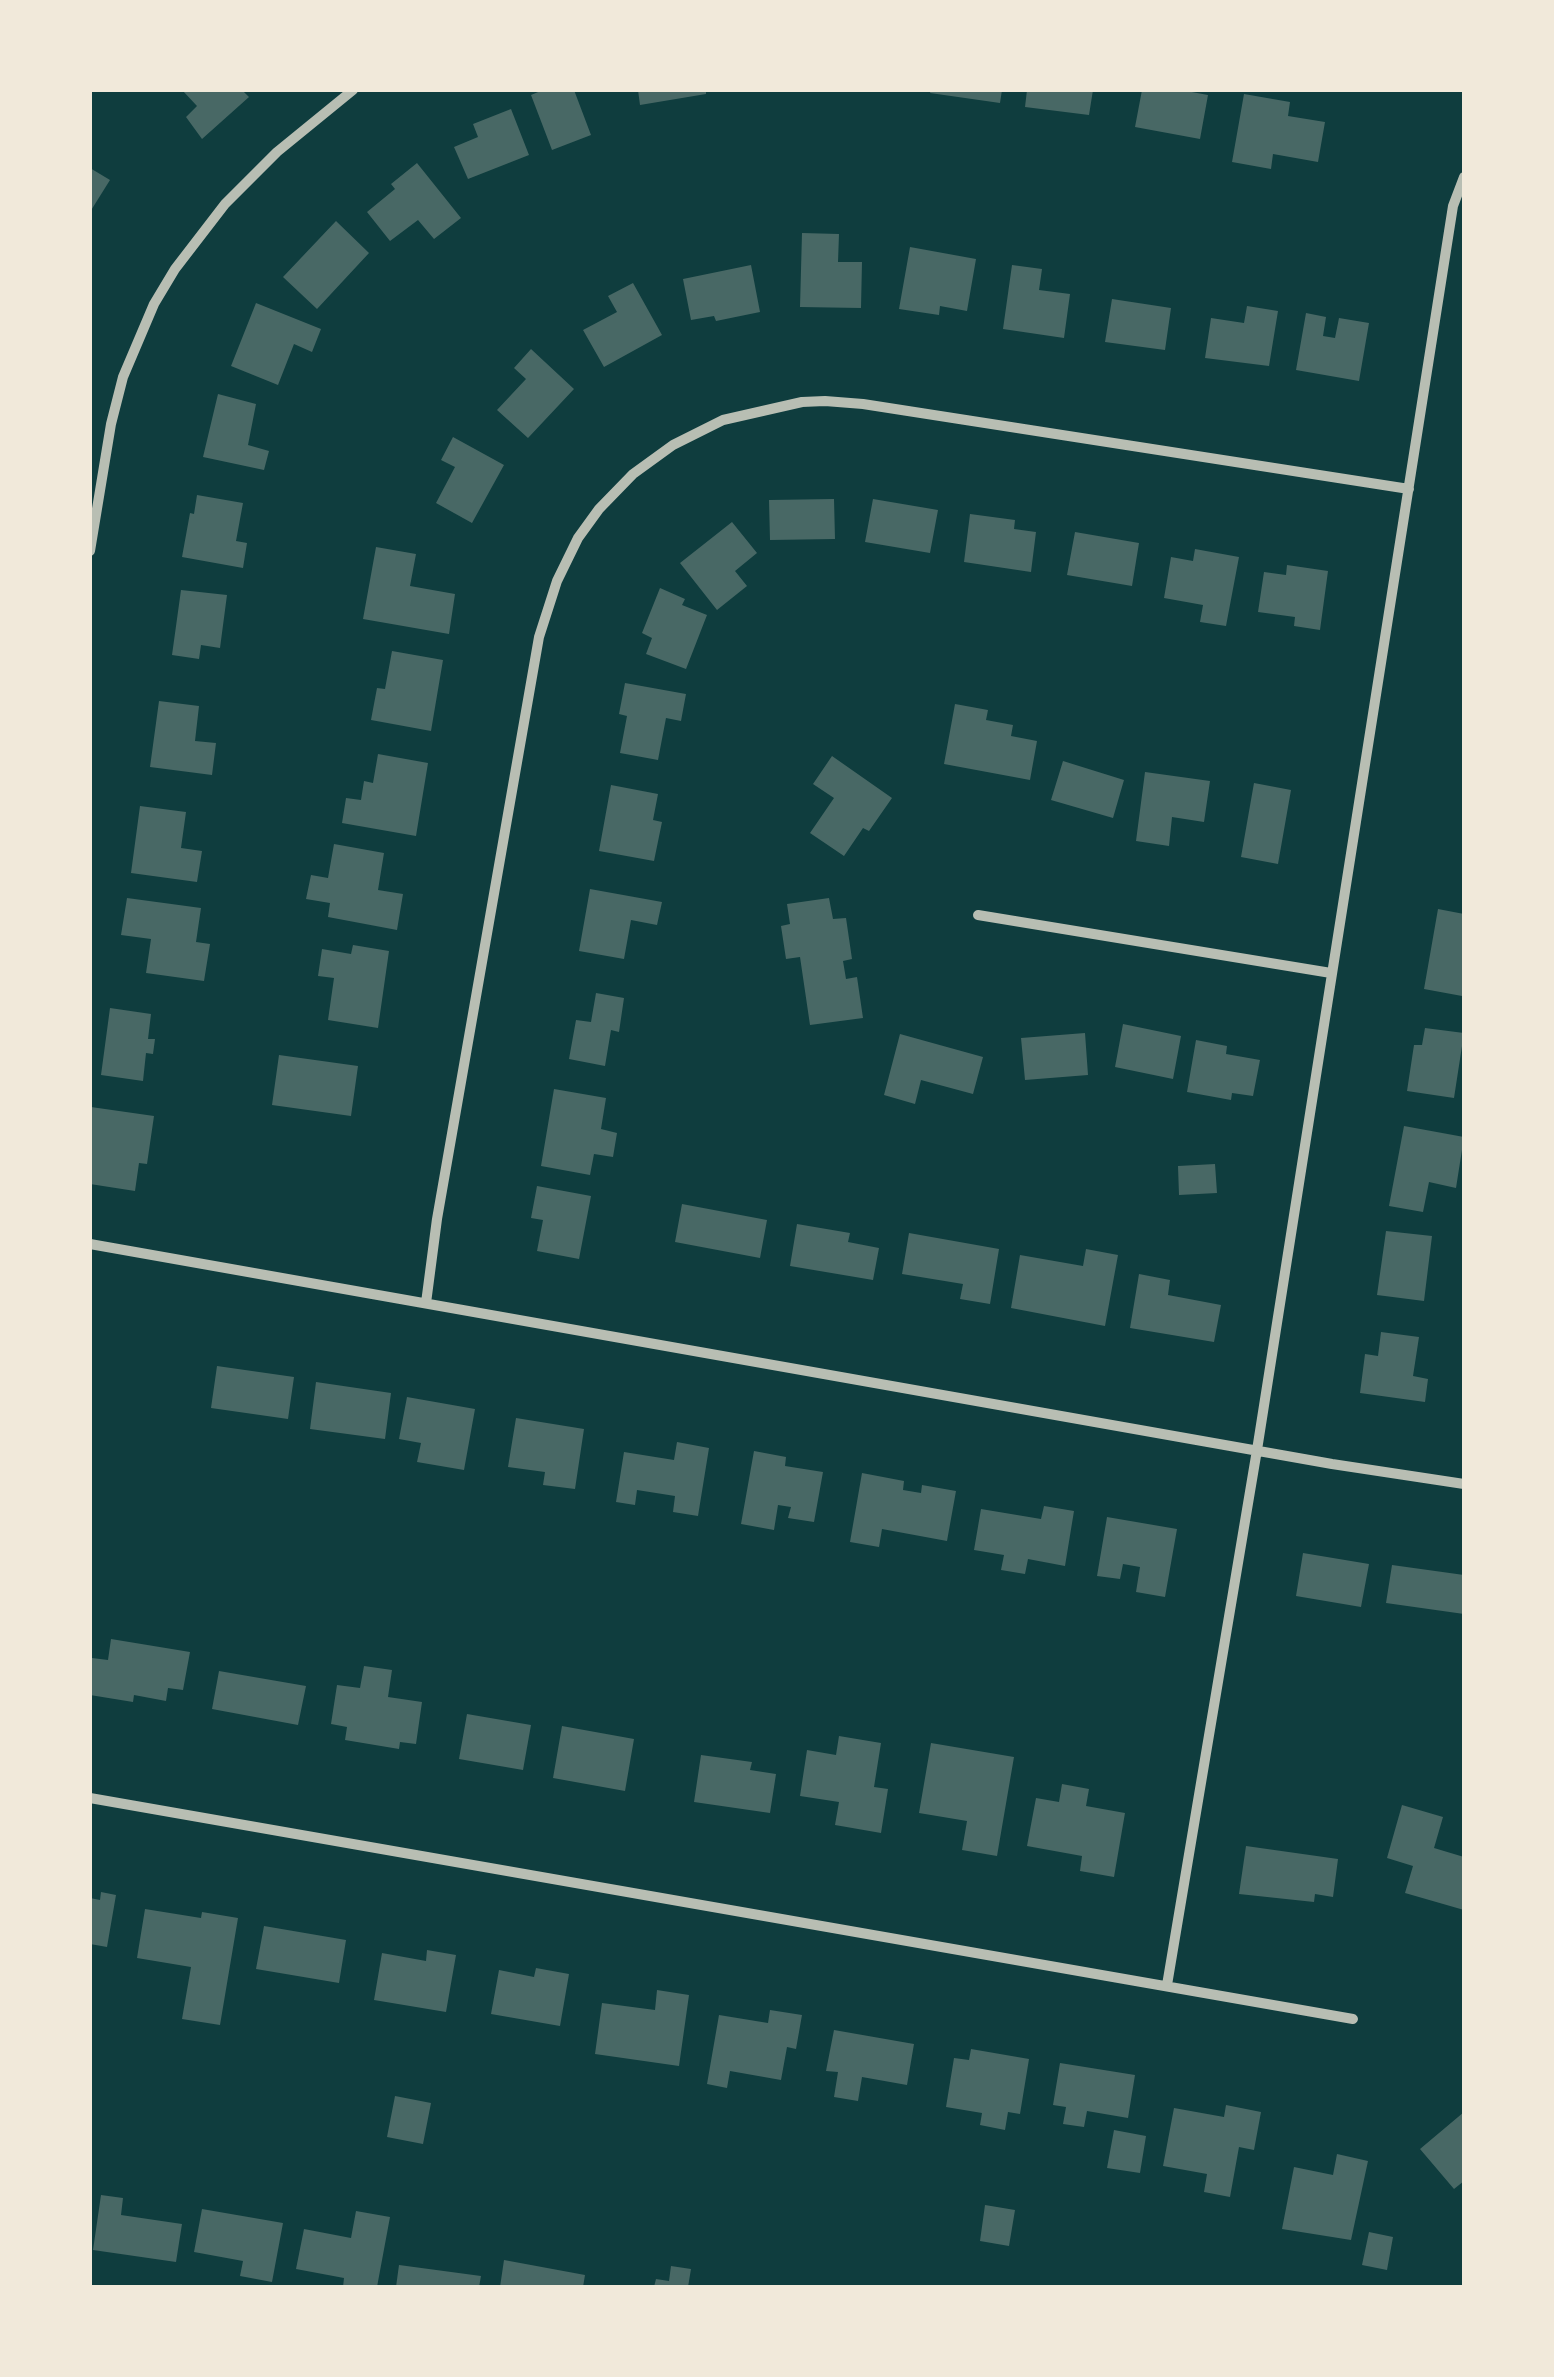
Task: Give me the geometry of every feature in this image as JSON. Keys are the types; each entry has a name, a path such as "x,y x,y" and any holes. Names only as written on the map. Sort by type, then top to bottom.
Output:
{"street":[{"path":"90,551 111,424 123,377 154,304 225,204 277,152 353,90"},
{"path":"1167,1985 1257,1450 1453,206 1464,177"},
{"path":"426,1303 540,637 557,581 578,538 598,509 633,474 673,445 723,420 826,400 1409,489"},
{"path":"978,915 1330,973"},
{"path":"90,1244 1464,1484"},
{"path":"90,1798 1353,2019"}],"building":[{"path":"182,90 242,90 249,97 202,139 186,117 197,106"},
{"path":"543,90 574,90 591,135 552,150 531,95"},
{"path":"638,90 706,90 706,94 640,105"},
{"path":"1002,90 1000,103 930,93"},
{"path":"1027,90 1093,90 1089,115 1025,107"},
{"path":"1142,90 1208,95 1200,139 1135,127"},
{"path":"1244,94 1290,102 1288,116 1325,122 1318,162 1273,154 1271,169 1232,162"},
{"path":"511,109 529,155 468,179 454,147 478,137 473,124"},
{"path":"417,163 461,218 434,239 418,220 390,241 367,212 395,189 391,184"},
{"path":"90,168 110,180 90,212"},
{"path":"336,221 369,253 317,309 283,277"},
{"path":"802,233 839,234 838,262 862,262 861,308 800,307"},
{"path":"910,247 976,259 967,311 940,306 939,315 899,309"},
{"path":"751,265 760,312 716,321 714,316 691,320 683,279"},
{"path":"1012,265 1042,269 1039,290 1070,294 1064,338 1003,329"},
{"path":"633,283 662,335 604,367 583,330 617,312 608,296"},
{"path":"1112,299 1171,308 1165,350 1105,342"},
{"path":"256,303 321,329 312,352 294,344 278,385 231,366"},
{"path":"1247,306 1278,311 1269,366 1205,358 1211,318 1244,323"},
{"path":"1306,313 1326,317 1323,336 1335,338 1339,318 1369,323 1359,381 1296,370"},
{"path":"531,349 574,389 528,438 497,410 526,379 514,368"},
{"path":"218,394 256,404 248,445 269,451 264,470 203,457"},
{"path":"453,437 504,465 472,523 436,503 455,467 441,460"},
{"path":"197,495 243,503 236,541 247,543 243,568 182,557"},
{"path":"834,499 835,539 770,540 769,500"},
{"path":"873,499 938,510 930,553 865,542"},
{"path":"970,514 1015,520 1014,529 1036,532 1031,572 964,562"},
{"path":"732,522 757,553 735,571 747,586 717,610 680,563"},
{"path":"1075,532 1139,543 1132,586 1067,575"},
{"path":"376,547 416,554 410,586 455,594 449,634 363,619"},
{"path":"1195,549 1239,557 1226,626 1200,622 1203,605 1164,598 1171,557 1193,561"},
{"path":"1287,565 1328,571 1320,630 1294,626 1295,617 1258,612 1264,572 1286,575"},
{"path":"660,588 685,599 682,605 707,615 686,669 646,654 652,638 642,633"},
{"path":"181,590 227,595 220,648 201,645 199,659 172,655"},
{"path":"392,651 443,660 431,731 371,720 377,688 385,689"},
{"path":"625,683 686,694 681,721 666,718 658,760 620,753 627,716 619,714"},
{"path":"159,701 199,706 195,741 216,743 212,775 150,767"},
{"path":"955,704 988,710 986,720 1013,725 1011,736 1037,741 1030,780 944,764"},
{"path":"378,754 428,763 416,836 342,823 346,798 361,800 364,781 373,783"},
{"path":"832,756 892,798 869,831 863,828 844,856 810,833 834,798 813,784"},
{"path":"1063,761 1124,780 1113,818 1051,800"},
{"path":"1145,772 1210,781 1204,822 1172,817 1169,846 1136,841"},
{"path":"1254,783 1291,790 1278,864 1241,857"},
{"path":"611,785 658,794 653,820 662,822 654,861 599,851"},
{"path":"140,806 186,812 181,848 202,851 197,882 131,873"},
{"path":"334,844 384,853 378,890 403,894 397,930 328,917 330,903 306,899 311,875 328,878"},
{"path":"590,889 662,902 657,925 631,920 624,959 579,951"},
{"path":"127,898 201,908 196,942 210,944 204,981 146,973 151,939 121,935"},
{"path":"829,898 833,919 846,918 852,959 843,961 846,979 857,977 863,1018 810,1025 800,957 786,959 781,926 790,924 787,904"},
{"path":"1438,909 1464,914 1462,996 1424,989"},
{"path":"353,945 389,951 378,1028 328,1020 334,978 318,976 322,949 351,954"},
{"path":"596,993 624,998 619,1032 611,1030 605,1066 569,1059 576,1020 591,1022"},
{"path":"110,1008 151,1014 148,1039 155,1039 153,1054 146,1053 143,1081 101,1075"},
{"path":"1123,1024 1181,1036 1173,1079 1115,1067"},
{"path":"1425,1028 1464,1033 1454,1098 1407,1091 1414,1045 1422,1045"},
{"path":"1085,1033 1088,1075 1025,1080 1021,1038"},
{"path":"900,1034 983,1057 973,1094 921,1080 915,1104 884,1095"},
{"path":"1196,1040 1227,1046 1226,1054 1260,1060 1253,1096 1232,1093 1231,1100 1187,1092"},
{"path":"279,1055 358,1066 351,1116 272,1105"},
{"path":"554,1089 606,1098 601,1129 617,1133 613,1157 594,1154 590,1175 541,1166"},
{"path":"91,1107 154,1116 147,1164 139,1163 135,1191 90,1184"},
{"path":"1404,1126 1464,1137 1456,1188 1429,1182 1423,1212 1389,1206"},
{"path":"1215,1164 1217,1193 1179,1195 1178,1166"},
{"path":"537,1186 591,1196 579,1259 537,1251 543,1220 531,1218"},
{"path":"682,1204 767,1220 760,1258 675,1242"},
{"path":"797,1224 850,1233 848,1242 879,1248 873,1280 790,1266"},
{"path":"1386,1231 1432,1236 1424,1301 1377,1295"},
{"path":"909,1233 999,1249 990,1304 960,1299 963,1284 902,1274"},
{"path":"1086,1249 1118,1255 1105,1326 1011,1308 1020,1255 1083,1266"},
{"path":"1139,1274 1170,1280 1168,1295 1221,1305 1214,1342 1130,1328"},
{"path":"1381,1332 1419,1337 1413,1376 1428,1379 1425,1402 1360,1393 1365,1354 1378,1356"},
{"path":"217,1366 294,1377 288,1419 211,1408"},
{"path":"316,1382 391,1393 385,1439 310,1429"},
{"path":"407,1397 475,1409 464,1470 417,1462 421,1443 399,1439"},
{"path":"516,1418 584,1429 575,1489 543,1485 545,1472 508,1467"},
{"path":"677,1442 709,1448 698,1516 673,1512 675,1496 637,1490 635,1505 616,1502 624,1452 674,1460"},
{"path":"754,1451 786,1457 785,1466 823,1472 814,1522 788,1518 791,1507 778,1505 774,1530 741,1524"},
{"path":"862,1473 904,1481 903,1490 921,1493 922,1485 956,1491 947,1541 882,1529 879,1547 850,1542"},
{"path":"1044,1506 1074,1511 1065,1566 1028,1559 1025,1574 1001,1570 1004,1555 974,1550 981,1509 1041,1519"},
{"path":"1107,1517 1177,1529 1165,1597 1136,1592 1140,1567 1123,1564 1120,1579 1097,1576"},
{"path":"1303,1553 1369,1564 1361,1607 1296,1596"},
{"path":"1392,1565 1464,1575 1464,1614 1386,1603"},
{"path":"111,1639 190,1652 183,1690 168,1688 166,1701 134,1695 133,1702 90,1695 92,1658 108,1660"},
{"path":"364,1666 392,1670 388,1697 422,1702 416,1744 400,1742 399,1749 345,1740 347,1727 331,1724 337,1685 360,1688"},
{"path":"219,1671 306,1686 298,1725 212,1709"},
{"path":"467,1714 531,1725 523,1770 459,1759"},
{"path":"562,1726 634,1739 625,1791 553,1778"},
{"path":"839,1736 881,1743 874,1787 888,1789 881,1833 835,1825 839,1802 800,1796 807,1750 836,1755"},
{"path":"931,1743 1014,1757 997,1856 962,1850 967,1821 919,1813"},
{"path":"701,1755 752,1762 750,1770 776,1774 770,1813 694,1802"},
{"path":"1062,1784 1089,1789 1086,1806 1125,1813 1114,1877 1080,1871 1082,1856 1027,1846 1036,1798 1059,1802"},
{"path":"1402,1805 1443,1817 1434,1848 1464,1857 1464,1910 1405,1893 1413,1866 1387,1858"},
{"path":"1246,1846 1338,1859 1333,1897 1315,1894 1314,1902 1239,1894"},
{"path":"101,1892 116,1895 107,1947 90,1944 90,1898 100,1900"},
{"path":"145,1909 201,1918 202,1912 238,1918 220,2025 182,2019 191,1967 137,1958"},
{"path":"264,1926 346,1940 339,1983 256,1969"},
{"path":"427,1950 456,1955 446,2012 374,2000 382,1953 426,1961"},
{"path":"536,1968 569,1974 560,2026 491,2014 499,1970 534,1977"},
{"path":"657,1990 689,1995 679,2066 595,2054 602,2003 655,2010"},
{"path":"770,2010 802,2015 796,2049 787,2047 781,2080 730,2071 727,2088 707,2084 719,2015 768,2023"},
{"path":"834,2030 914,2044 907,2085 862,2077 858,2101 834,2097 838,2072 826,2071"},
{"path":"971,2049 1029,2059 1020,2114 1008,2112 1005,2130 980,2125 982,2113 946,2107 954,2058 969,2060"},
{"path":"1060,2063 1135,2075 1128,2118 1087,2111 1084,2127 1063,2124 1066,2107 1053,2105"},
{"path":"395,2096 431,2103 423,2144 387,2137"},
{"path":"1226,2105 1261,2112 1254,2150 1239,2147 1230,2197 1204,2192 1207,2174 1163,2166 1174,2108 1224,2117"},
{"path":"1464,2112 1464,2181 1454,2189 1420,2149"},
{"path":"1114,2130 1146,2136 1140,2173 1107,2168"},
{"path":"1337,2154 1368,2161 1351,2240 1282,2229 1294,2167 1333,2175"},
{"path":"101,2195 123,2198 121,2215 182,2224 176,2262 93,2250"},
{"path":"985,2205 1015,2210 1009,2246 980,2241"},
{"path":"202,2209 283,2223 272,2282 240,2276 243,2261 194,2252"},
{"path":"356,2211 390,2217 377,2287 343,2287 344,2278 296,2269 304,2229 351,2238"},
{"path":"1369,2232 1393,2237 1387,2270 1362,2265"},
{"path":"504,2260 585,2275 583,2287 500,2287"},
{"path":"399,2265 481,2276 479,2287 396,2287"},
{"path":"671,2266 691,2269 688,2287 654,2287 656,2279 669,2281"}]}
